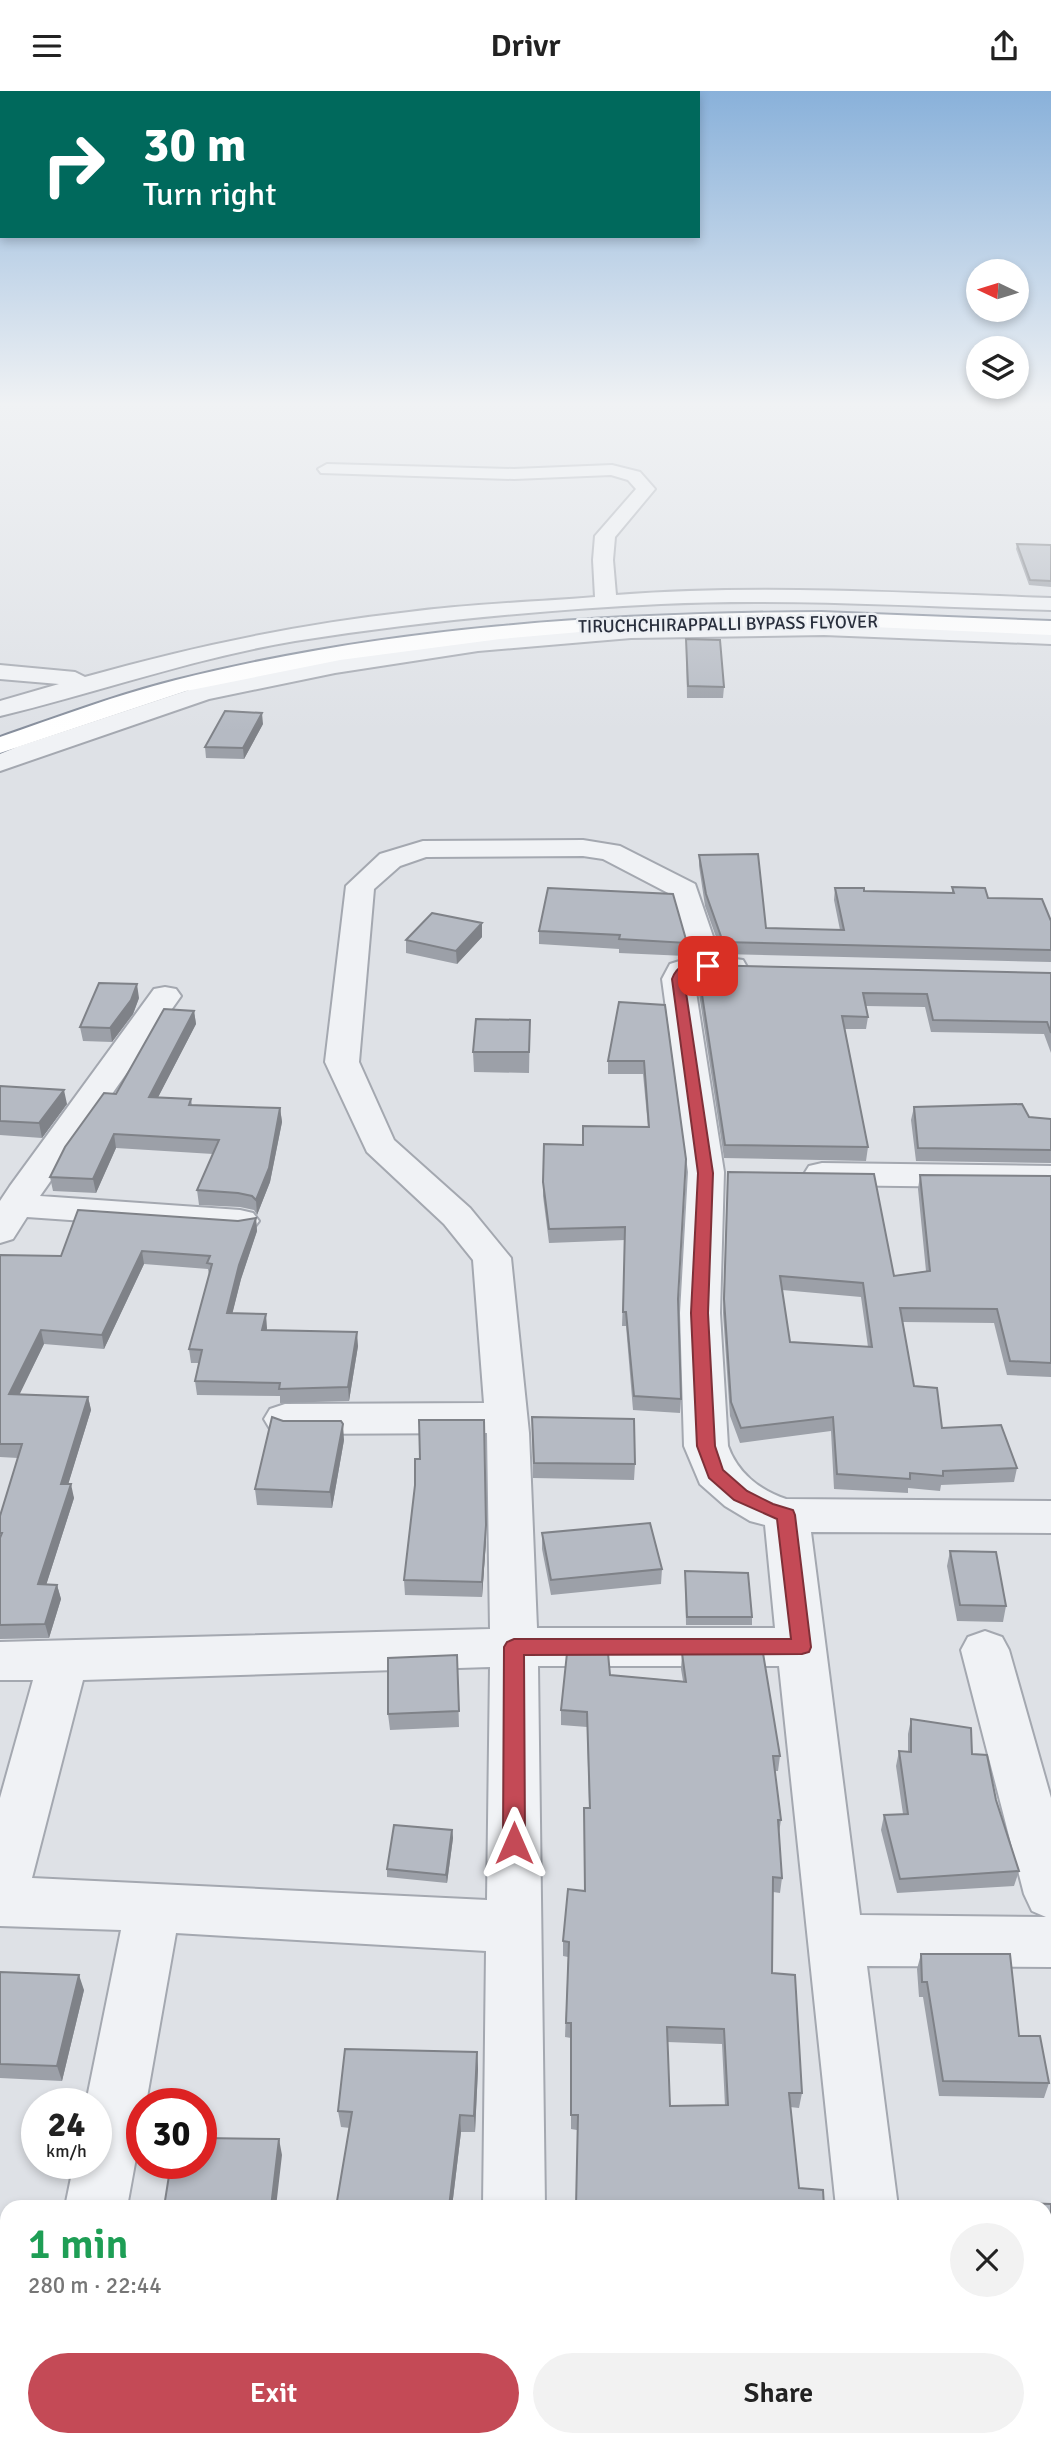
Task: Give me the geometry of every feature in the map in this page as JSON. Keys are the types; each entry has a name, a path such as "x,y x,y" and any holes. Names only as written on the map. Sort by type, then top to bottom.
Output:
{"highway":[{"name":"TIRUCHCHIRAPPALLI BYPASS FLYOVER","path":"0,724 158,675 300,646 540,615 666,607 810,606 1051,614"},
{"name":"TIRUCHCHIRAPPALLI BYPASS FLYOVER","path":"0,745 182,685 320,658 467,635 625,622 821,619 1051,628"}],"street":[{"path":"606,601 603,543 609,530 625,512"},
{"path":"0,709 145,667 292,635 411,618 606,601 808,597 1051,604"},
{"path":"0,763 203,693 335,666 478,644 631,631 796,628 1051,636"},
{"path":"0,672 98,680"},
{"path":"514,2200 514,1647 506,1417 492,1258 457,1216 379,1145 342,1062 359,886 390,860 423,849 583,848 610,852 685,890 708,966"},
{"path":"761,968 688,967 681,971 678,979 719,1173 699,1313 706,1446 715,1473 741,1495 766,1509 786,1515 1051,1517"},
{"path":"8,1218 165,996"},
{"path":"788,1174 1051,1177"},
{"path":"8,1218 240,1221"},
{"path":"285,1419 506,1417"},
{"path":"786,1515 866,2200"},
{"path":"0,1661 514,1647 802,1647"},
{"path":"985,1650 1051,1894"},
{"path":"0,1895 62,1661"},
{"path":"0,1901 513,1927"},
{"path":"97,2200 153,1907"},
{"path":"836,1940 1051,1941"}],"building":[{"path":"1017,544 1051,545 1051,581 1030,580"},
{"path":"686,639 720,640 724,687 688,686"},
{"path":"225,711 262,713 243,748 205,747"},
{"path":"758,854 766,928 844,930 835,888 954,893 952,887 985,888 988,898 1042,899 1051,921 1051,950 723,942 706,894 699,855"},
{"path":"548,888 673,894 687,943 619,939 620,935 539,931"},
{"path":"432,913 482,923 456,951 406,940"},
{"path":"700,965 1051,973 1051,1033 1047,1022 933,1020 927,994 863,993 868,1017 842,1016 868,1147 725,1145 699,975"},
{"path":"99,983 137,984 131,1000 110,1028 80,1027"},
{"path":"619,1002 665,1005 686,1159 678,1299 681,1399 634,1396 626,1312 623,1312 625,1227 549,1229 543,1182 544,1144 583,1145 583,1126 649,1127 644,1061 608,1061"},
{"path":"164,1009 194,1011 149,1097 191,1099 189,1105 280,1108 269,1168 256,1200 252,1196 238,1193 197,1190 219,1140 114,1134 93,1179 50,1177 65,1147 104,1093 116,1094"},
{"path":"476,1019 530,1020 529,1052 473,1052"},
{"path":"0,1086 64,1090 39,1123 0,1121"},
{"path":"1022,1104 1029,1117 1051,1119 1051,1150 918,1148 914,1107"},
{"path":"728,1172 874,1174 894,1276 930,1271 920,1175 1051,1176 1051,1363 1010,1361 997,1309 900,1308 914,1386 937,1388 942,1428 1001,1425 1017,1468 943,1471 943,1476 910,1473 910,1479 837,1474 833,1417 741,1428 731,1402 724,1299","holes":["780,1276 863,1283 872,1347 790,1342"]},
{"path":"78,1210 238,1221 256,1218 239,1265 227,1313 266,1314 262,1330 357,1332 348,1387 279,1389 280,1383 195,1381 202,1350 189,1349 212,1264 207,1263 210,1256 142,1251 102,1335 41,1330 9,1394 88,1397 61,1484 71,1484 38,1584 57,1585 45,1624 0,1625 0,1516 22,1444 0,1444 0,1255 61,1256"},
{"path":"272,1417 283,1421 341,1421 343,1424 330,1492 255,1489"},
{"path":"532,1417 634,1419 635,1464 534,1463"},
{"path":"419,1420 484,1420 486,1525 482,1582 404,1580 415,1485 415,1459 420,1459"},
{"path":"650,1523 662,1569 551,1580 542,1533"},
{"path":"950,1551 996,1552 1006,1606 960,1605"},
{"path":"685,1571 748,1573 752,1617 687,1617"},
{"path":"567,1653 608,1653 610,1675 686,1682 682,1653 763,1653 780,1756 773,1756 781,1820 778,1820 782,1878 773,1877 772,1973 795,1975 802,2093 789,2093 799,2188 823,2190 824,2200 576,2200 578,2115 571,2115 571,2023 566,2023 569,1942 563,1941 568,1889 585,1891 584,1808 590,1808 587,1712 561,1710","holes":["667,2027 724,2029 728,2105 670,2106"]},
{"path":"457,1655 459,1711 388,1714 388,1658"},
{"path":"911,1719 971,1728 972,1754 987,1755 996,1800 1019,1871 900,1879 884,1815 908,1814 899,1751 911,1752"},
{"path":"394,1825 452,1830 446,1875 387,1869"},
{"path":"921,1954 1010,1954 1019,2036 1040,2036 1049,2083 943,2081 927,1982 922,1982"},
{"path":"0,1972 79,1975 57,2066 0,2064"},
{"path":"345,2049 477,2052 474,2116 460,2115 450,2200 337,2200 352,2112 338,2111"},
{"path":"217,2138 279,2139 272,2200 165,2200 168,2179 217,2179"}],"route":[{"path":"514,1843 514,1647 802,1647 786,1515 766,1509 741,1495 715,1473 706,1446 699,1313 706,1173 678,979 681,971 688,967 708,966"}]}
